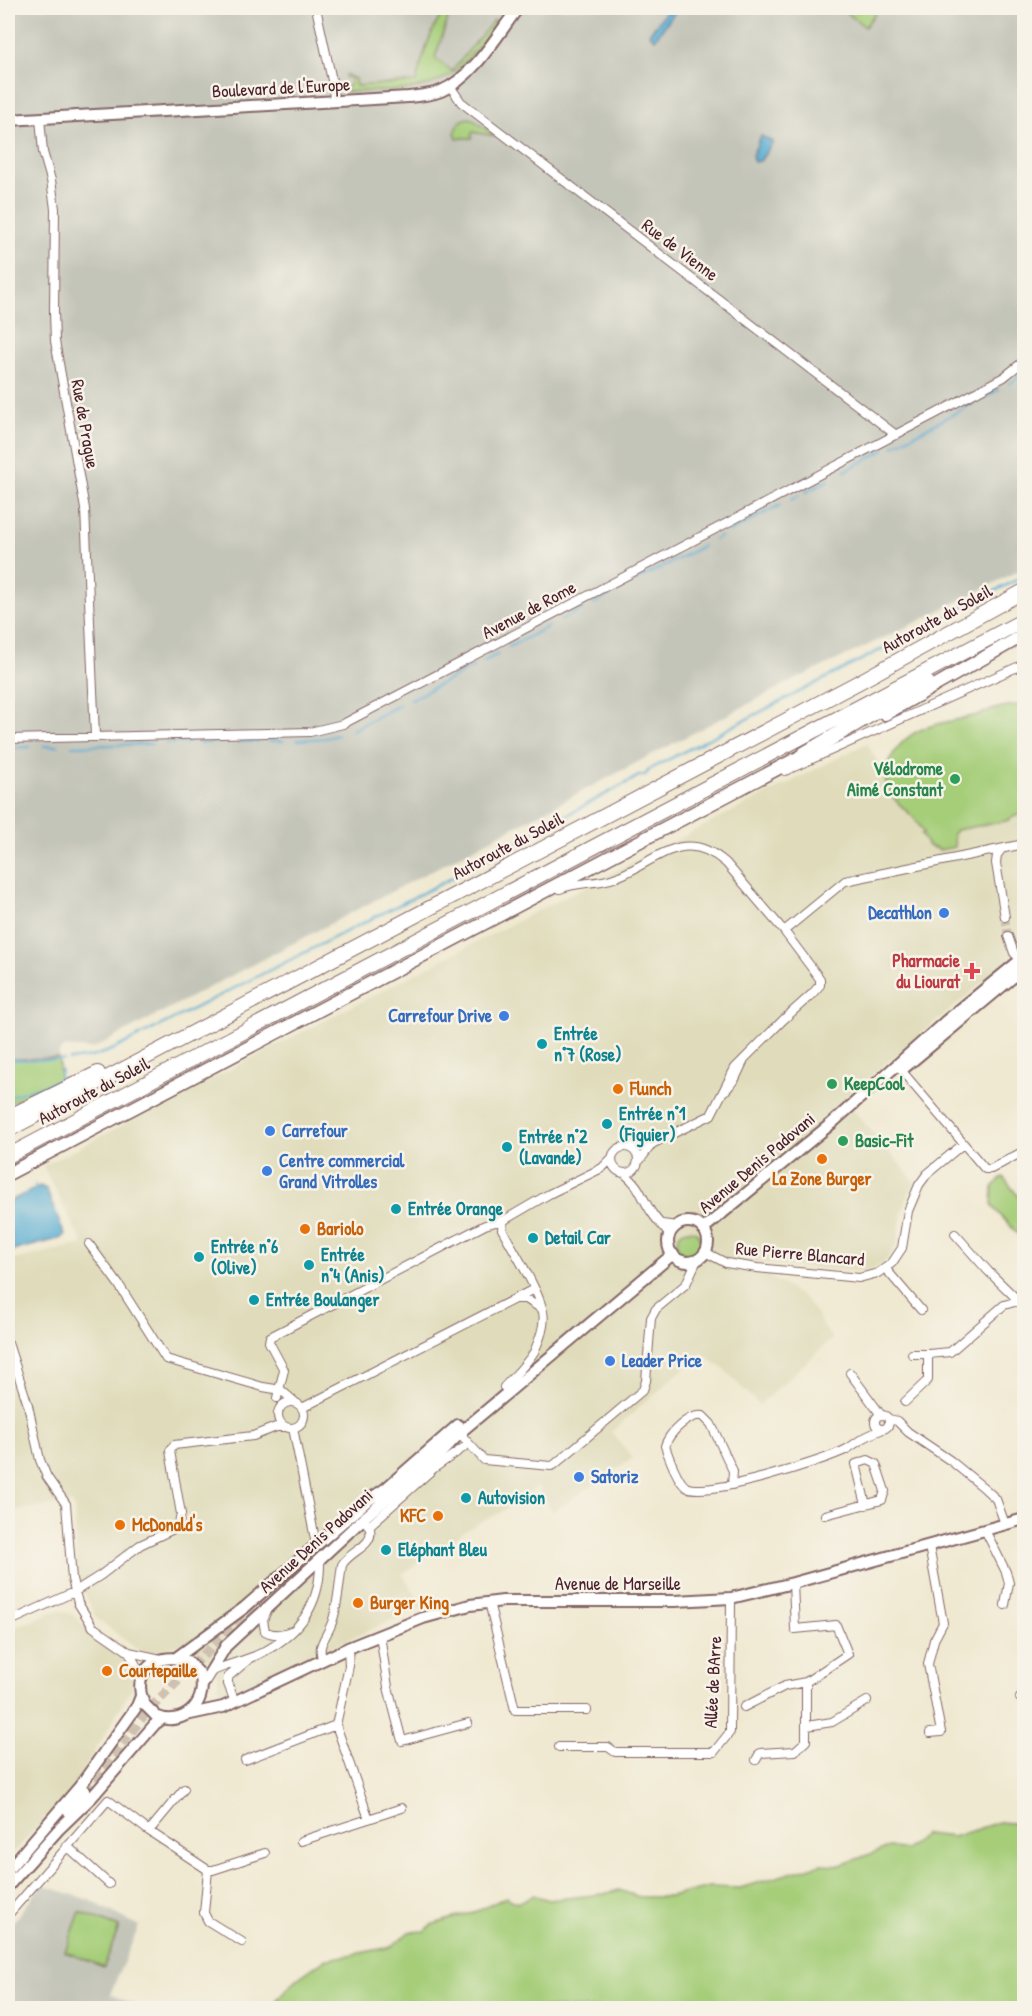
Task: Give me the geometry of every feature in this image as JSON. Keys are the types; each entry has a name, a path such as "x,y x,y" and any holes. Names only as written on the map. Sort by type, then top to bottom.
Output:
{"highway":[{"name":"Autoroute du Soleil","path":"8,1130 849,687 1024,591"},
{"name":"Autoroute du Soleil","path":"8,1156 1024,620"},
{"path":"804,754 1024,625"},
{"path":"8,1118 158,1044 228,1014"},
{"path":"8,1107 67,1088"}],"main road":[{"name":"Boulevard de l'Europe","path":"8,120 421,96 450,86 472,68 519,8"},
{"path":"8,1174 804,754 895,709 1024,635"},
{"name":"Avenue Denis Padovani","path":"832,1123 901,1070 1023,962"},
{"name":"Avenue Denis Padovani","path":"703,1229 832,1123 946,1020 1023,962"},
{"name":"Avenue Denis Padovani","path":"677,1226 682,1223 694,1223 703,1229 708,1240 696,1258"},
{"path":"677,1226 670,1236 670,1248 673,1254 696,1258"},
{"name":"Avenue Denis Padovani","path":"181,1660 367,1501 385,1490 463,1430 673,1254"},
{"name":"Avenue Denis Padovani","path":"203,1681 226,1646 364,1523 504,1387"},
{"path":"364,1523 287,1579 385,1490"},
{"name":"Avenue de Marseille","path":"186,1715 223,1707 348,1648 453,1609 489,1602 538,1600 684,1601 731,1598 1024,1519"},
{"path":"203,1681 199,1701 194,1710 186,1715 168,1720 159,1717 142,1700 141,1682 147,1667 161,1659 181,1660 203,1681 209,1702 223,1707"},
{"path":"8,1886 15,1867 80,1786 142,1700"},
{"path":"15,1867 92,1797 159,1717"},
{"path":"15,1867 85,1791 15,1867"}],"street":[{"path":"316,8 333,85 334,101"},
{"name":"Rue de Vienne","path":"450,86 456,97 470,108 896,435"},
{"name":"Rue de Prague","path":"40,118 43,152 51,180 55,209 56,341 86,509 95,736"},
{"name":"Avenue de Rome","path":"8,739 310,732 343,724 896,435 1004,377 1024,361"},
{"path":"714,802 1024,664"},
{"path":"784,931 845,880 1024,844"},
{"path":"315,1539 289,1428 280,1422 278,1394 284,1371 269,1342 270,1337 485,1225 506,1219 549,1194 602,1168 621,1147 652,1144 706,1119 715,1110 730,1074 819,985 820,979 784,931 726,863 716,854 702,847 675,847 610,879 566,887 463,934"},
{"path":"1001,850 997,855 996,863 1005,917"},
{"path":"1009,938 1014,953 1023,962"},
{"path":"901,1070 985,1169 990,1169 1024,1152"},
{"path":"625,1174 635,1170 652,1144"},
{"name":"Rue Pierre Blancard","path":"696,1258 731,1265 867,1277 892,1263 902,1248 908,1211 919,1185 927,1174 963,1144"},
{"path":"621,1147 631,1149 639,1163 636,1183"},
{"path":"612,1158 616,1169"},
{"path":"602,1168 616,1169 636,1183 650,1211 663,1224 670,1236"},
{"path":"504,1387 533,1354 540,1337 543,1311 502,1229 506,1219"},
{"path":"663,1224 677,1226"},
{"path":"955,1234 1022,1301"},
{"path":"8,1622 74,1592 101,1575 140,1545 175,1529 180,1524 181,1514 170,1451 174,1445 253,1436 266,1430 299,1425 303,1420 299,1406 288,1394 278,1394 263,1387 166,1359 119,1285 89,1244"},
{"path":"463,1430 463,1437 487,1460 550,1466 558,1462 643,1390 646,1381 653,1313 686,1284 696,1258"},
{"path":"885,1268 921,1310"},
{"path":"266,1430 285,1403 299,1406 534,1289"},
{"path":"515,1299 526,1299 543,1311"},
{"path":"912,1354 950,1352 1004,1305 1022,1301"},
{"path":"8,1343 28,1405 40,1460 47,1477 66,1504 74,1592 78,1603 93,1627 129,1652 161,1659"},
{"path":"905,1402 928,1380 927,1354"},
{"path":"850,1373 885,1423"},
{"path":"732,1485 733,1471 711,1424 703,1416 692,1416 671,1435 665,1446 681,1483 687,1488 732,1485 811,1464 848,1449 885,1423 897,1421 908,1432 952,1462 996,1499 1005,1524"},
{"path":"863,1438 876,1419 885,1423"},
{"path":"323,1660 320,1654 321,1644 332,1623 342,1565 345,1559 369,1541 371,1536 364,1523 463,1448"},
{"path":"439,1449 473,1449"},
{"path":"848,1449 856,1464 866,1504"},
{"path":"825,1515 882,1500 885,1491 876,1464 868,1460 856,1464"},
{"path":"985,1530 1006,1572 1009,1583 1005,1605"},
{"path":"929,1546 943,1623 934,1640 928,1664 941,1732 930,1733"},
{"path":"203,1681 222,1667 254,1656 281,1642 292,1631 310,1611 314,1602 319,1584 320,1564"},
{"path":"744,1707 784,1686 806,1683 848,1654 836,1624 795,1629 793,1583"},
{"name":"Allée de BArre","path":"559,1747 608,1747 615,1752 714,1752 730,1732 731,1598"},
{"path":"489,1602 515,1710 587,1710"},
{"path":"271,1604 263,1620 265,1631 274,1635 292,1631"},
{"path":"380,1635 388,1687 402,1741 468,1723"},
{"path":"348,1648 349,1666 336,1725 369,1819"},
{"path":"129,1652 137,1667 141,1682"},
{"path":"235,1701 228,1684 228,1677 254,1656"},
{"path":"756,1760 760,1753 795,1751 806,1741 806,1683"},
{"path":"807,1726 832,1722 867,1701"},
{"path":"245,1760 336,1725"},
{"path":"149,1832 184,1789"},
{"path":"8,1914 108,1800 149,1832 208,1870 265,1853"},
{"path":"301,1841 402,1808"},
{"path":"67,1846 110,1884"},
{"path":"208,1870 204,1913 208,1921 242,1942"}],"shaded area":[{"path":"8,8 1024,8 1024,568 788,683 92,1049 64,1047 59,1052 59,1058 8,1059"},
{"path":"867,743 885,776 892,797 912,816 924,834 953,834 956,830 1008,820 1024,813 1024,951 1007,962 844,1099 915,1182 906,1199 897,1243 886,1261 873,1269 854,1271 760,1263 772,1278 806,1299 832,1339 759,1405 726,1371 702,1353 611,1432 633,1458 553,1512 538,1486 402,1574 423,1606 221,1697 215,1666 183,1644 155,1653 138,1650 95,1617 77,1575 74,1510 71,1503 8,1511 8,1261 83,1244 43,1166"},
{"path":"64,1611 75,1616 91,1634 124,1657 132,1675 132,1688 72,1790 8,1858 8,1630 50,1612"},
{"path":"42,1885 89,1900 139,1926 110,1994 138,2006 137,2008 8,2008 8,1928"}],"green space":[{"path":"446,8 454,8 449,15 435,58 452,71 494,20 497,22 458,69 434,83 406,90 347,92 344,90 350,84 351,79 345,77 346,74 355,79 356,86 416,82 431,34"},
{"path":"850,8 879,8 865,27 846,12"},
{"path":"469,118 495,136 472,132 472,138 457,138 455,131 457,125"},
{"name":"Vélodrome Aimé Constant","path":"1024,705 1024,813 1006,821 956,830 953,834 955,847 940,850 928,846 918,823 888,789 885,774 892,756 909,736 920,730 1002,707"},
{"path":"59,1058 60,1086 8,1103 8,1059"},
{"path":"1003,1177 1024,1203 1024,1241 992,1206 993,1186"},
{"path":"689,1230 698,1233 701,1242 698,1251 689,1254 680,1251 677,1242 680,1233"},
{"path":"999,1822 1024,1824 1024,2008 269,2008 297,1979 324,1960 391,1947 409,1932 425,1931 431,1925 480,1910 506,1897 517,1903 533,1895 549,1900 604,1894 619,1890 639,1897 670,1897 709,1887 740,1888 821,1864 841,1865 889,1847 906,1850 925,1834 953,1837"},
{"path":"80,1912 119,1927 104,1967 65,1952"}],"water":[{"path":"669,8 678,8 655,39 649,34"},
{"path":"761,136 773,142 760,161 754,162 752,156"},
{"path":"40,1186 46,1189 65,1235 62,1238 8,1252 8,1202"}],"waterway":[{"path":"1009,384 1024,374"},
{"path":"985,397 998,390"},
{"path":"893,446 974,403"},
{"path":"845,471 884,450"},
{"path":"806,492 829,480"},
{"path":"791,500 799,495"},
{"path":"729,532 780,505"},
{"path":"714,540 721,536"},
{"path":"631,583 703,546"},
{"path":"69,1060 91,1057 112,1050 444,882 639,776 644,776 650,769 1024,576"},
{"path":"593,604 621,589"},
{"path":"561,620 582,609"},
{"path":"509,647 549,626"},
{"path":"483,662 498,654"},
{"path":"410,700 473,667"},
{"path":"352,730 399,705"},
{"path":"297,740 338,735"},
{"path":"267,741 283,741"},
{"path":"199,743 220,742"},
{"path":"238,742 258,742"},
{"path":"165,743 190,743"},
{"path":"72,746 152,744"},
{"path":"43,746 58,746"},
{"path":"10,748 30,747"},
{"path":"8,1060 64,1060"},
{"path":"8,1097 59,1080 61,1070"}],"tunnel":[{"path":"1005,917 1008,936"},
{"path":"85,1791 144,1715 198,1660 287,1579"}],"place":[{"name":"Vélodrome Aimé Constant","path":"955,779"},
{"name":"Decathlon","path":"944,913"},
{"name":"Pharmacie du Liourat","path":"972,971"},
{"name":"Carrefour Drive","path":"504,1016"},
{"name":"Entrée n°7 (Rose)","path":"542,1044"},
{"name":"KeepCool","path":"832,1084"},
{"name":"Flunch","path":"618,1089"},
{"name":"Entrée n°1 (Figuier)","path":"607,1124"},
{"name":"Carrefour","path":"270,1131"},
{"name":"Basic-Fit","path":"843,1141"},
{"name":"Entrée n°2 (Lavande)","path":"507,1147"},
{"name":"La Zone Burger","path":"822,1159"},
{"name":"Centre commercial Grand Vitrolles","path":"267,1171"},
{"name":"Entrée Orange","path":"396,1209"},
{"name":"Bariolo","path":"305,1229"},
{"name":"Detail Car","path":"533,1238"},
{"name":"Entrée n°6 (Olive)","path":"199,1257"},
{"name":"Entrée n°4 (Anis)","path":"309,1265"},
{"name":"Entrée Boulanger","path":"254,1300"},
{"name":"Leader Price","path":"610,1361"},
{"name":"Satoriz","path":"579,1477"},
{"name":"Autovision","path":"466,1498"},
{"name":"KFC","path":"438,1516"},
{"name":"McDonald's","path":"120,1525"},
{"name":"Eléphant Bleu","path":"386,1550"},
{"name":"Burger King","path":"358,1603"},
{"name":"Courtepaille","path":"107,1671"}]}
